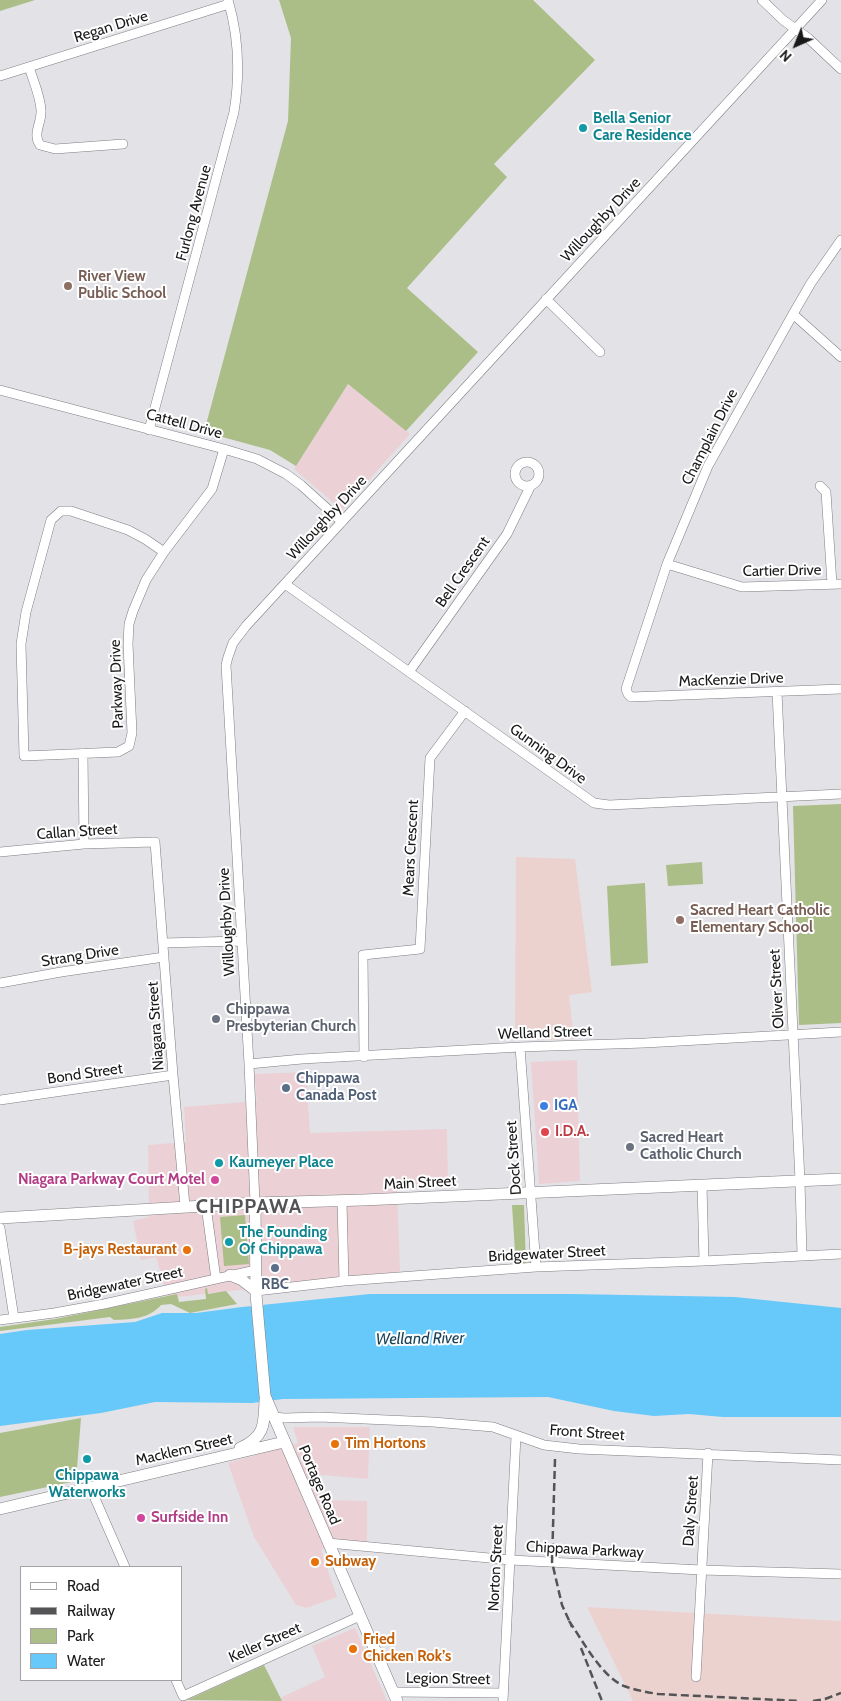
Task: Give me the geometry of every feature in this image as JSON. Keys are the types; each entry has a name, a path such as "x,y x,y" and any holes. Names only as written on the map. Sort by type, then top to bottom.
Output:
{"main road":[{"name":"Main Street","path":"0,1218 185,1206 841,1179"},
{"name":"Portage Road","path":"255,1203 256,1293 265,1396 269,1417 284,1442 395,1696"},
{"path":"230,1276 242,1280 256,1293"},
{"path":"213,1459 245,1446 258,1437 269,1417"},
{"name":"Macklem Street","path":"0,1509 284,1442"}],"street":[{"path":"762,0 783,20 808,38 841,69"},
{"name":"Willoughby Drive","path":"255,1203 249,1064 226,666 234,643 285,584 822,0"},
{"name":"Regan Drive","path":"0,76 229,2"},
{"name":"Furlong Avenue","path":"149,430 234,112 238,66 235,30 229,2"},
{"path":"29,67 40,105 41,119 36,134 36,140 40,145 54,149 122,144"},
{"name":"Champlain Drive","path":"626,690 667,564 712,458 793,314 841,240"},
{"path":"546,299 600,352"},
{"path":"793,314 841,357"},
{"name":"Cattell Drive","path":"0,390 257,459 286,474 301,485 342,522"},
{"name":"Parkway Drive","path":"84,753 118,752 124,750 131,743 132,726 128,644 130,624 140,590 164,552 212,489 224,449"},
{"name":"Bell Crescent","path":"409,672 507,534 531,484"},
{"path":"820,486 826,492 837,584"},
{"path":"84,844 84,753 24,756 20,644 26,612 51,520 60,512 71,511 128,530 164,552"},
{"name":"Cartier Drive","path":"667,564 742,587 837,584"},
{"name":"Gunning Drive","path":"285,584 588,800 600,804 841,794"},
{"name":"MacKenzie Drive","path":"626,690 631,697 841,689"},
{"name":"Oliver Street","path":"777,692 802,1255"},
{"name":"Mears Crescent","path":"364,1057 363,955 420,948 430,758 465,711"},
{"name":"Callan Street","path":"0,852 84,844 156,842"},
{"name":"Niagara Street","path":"156,842 173,1076 185,1206"},
{"path":"163,943 242,941"},
{"name":"Strang Drive","path":"0,983 164,957"},
{"name":"Welland Street","path":"249,1064 302,1059 520,1047 645,1043 841,1032"},
{"name":"Dock Street","path":"520,1047 536,1267"},
{"name":"Bond Street","path":"0,1100 173,1076"},
{"path":"702,1185 704,1261"},
{"path":"342,1201 344,1281"},
{"path":"206,1206 216,1279"},
{"path":"0,1228 14,1318"},
{"name":"Bridgewater Street","path":"256,1293 344,1281 536,1267 841,1254"},
{"name":"Bridgewater Street","path":"0,1320 104,1304 256,1270"},
{"name":"Front Street","path":"269,1417 319,1417 433,1422 493,1427 544,1445 579,1449 841,1460"},
{"name":"Norton Street","path":"503,1697 516,1436"},
{"name":"Daly Street","path":"696,1677 708,1453"},
{"path":"90,1488 125,1566"},
{"name":"Chippawa Parkway","path":"328,1543 511,1560 701,1570 841,1574"},
{"name":"Keller Street","path":"176,1681 183,1696 360,1616"},
{"name":"Legion Street","path":"395,1696 503,1697"}],"shaded area":[{"path":"348,384 410,434 342,510 294,469"},
{"path":"516,857 575,859 592,992 569,995 574,1039 515,1040"},
{"path":"577,1060 580,1181 539,1184 531,1062"},
{"path":"306,1072 310,1133 447,1129 448,1186 397,1189 400,1272 168,1298 156,1257 141,1260 133,1221 149,1217 148,1145 186,1142 184,1107 257,1101 254,1074"},
{"path":"293,1427 370,1427 368,1479 311,1474 320,1500 367,1501 367,1547 337,1544 321,1550 337,1597 306,1608 296,1605 254,1537 228,1463 298,1443"},
{"path":"587,1607 841,1621 841,1701 633,1701"},
{"path":"355,1628 387,1701 282,1701 280,1698 325,1677 312,1646"}],"green space":[{"path":"0,0 35,0 0,11"},
{"path":"279,0 533,0 595,60 494,164 507,177 407,288 478,352 406,431 348,384 296,466 270,450 204,432 288,121 291,38"},
{"path":"841,804 841,1023 799,1025 793,806"},
{"path":"702,862 703,884 668,886 666,865"},
{"path":"645,883 648,963 611,966 607,886"},
{"path":"512,1205 524,1205 526,1266 516,1267"},
{"path":"245,1215 249,1264 224,1266 220,1217"},
{"path":"207,1288 208,1294 226,1291 237,1304 190,1313 171,1304 161,1305 146,1316 134,1319 114,1320 110,1317 0,1331 0,1327 55,1319 177,1294 179,1302 206,1299 205,1289"},
{"path":"81,1418 76,1481 0,1497 0,1433"},
{"path":"264,1665 282,1701 187,1700"}],"water":[{"name":"Welland River","path":"370,1294 572,1294 735,1297 841,1308 841,1417 723,1417 689,1414 654,1416 614,1411 548,1397 283,1399 252,1403 155,1402 101,1413 0,1426 0,1334 27,1330 135,1322 162,1313 196,1313"}],"railway":[{"path":"555,1459 552,1562 562,1605 572,1627"},
{"path":"569,1621 600,1666 624,1686 658,1694 800,1701"},
{"path":"581,1648 602,1701"},
{"path":"813,1701 841,1693"}],"place":[{"name":"Bella Senior Care Residence","path":"583,128"},
{"name":"River View Public School","path":"68,286"},
{"name":"Sacred Heart Catholic Elementary School","path":"680,920"},
{"name":"Chippawa Presbyterian Church","path":"216,1019"},
{"name":"Chippawa Canada Post","path":"286,1088"},
{"name":"IGA","path":"544,1106"},
{"name":"I.D.A.","path":"545,1132"},
{"name":"Sacred Heart Catholic Church","path":"630,1147"},
{"name":"Kaumeyer Place","path":"219,1163"},
{"name":"Niagara Parkway Court Motel","path":"215,1180"},
{"name":"The Founding Of Chippawa","path":"229,1242"},
{"name":"B-jays Restaurant","path":"187,1250"},
{"name":"RBC","path":"275,1268"},
{"name":"Tim Hortons","path":"335,1444"},
{"name":"Chippawa Waterworks","path":"87,1459"},
{"name":"Surfside Inn","path":"141,1518"},
{"name":"Subway","path":"315,1562"},
{"name":"Fried Chicken Rok’s","path":"353,1649"}],"district":[{"name":"CHIPPAWA","path":"249,1207"}]}
